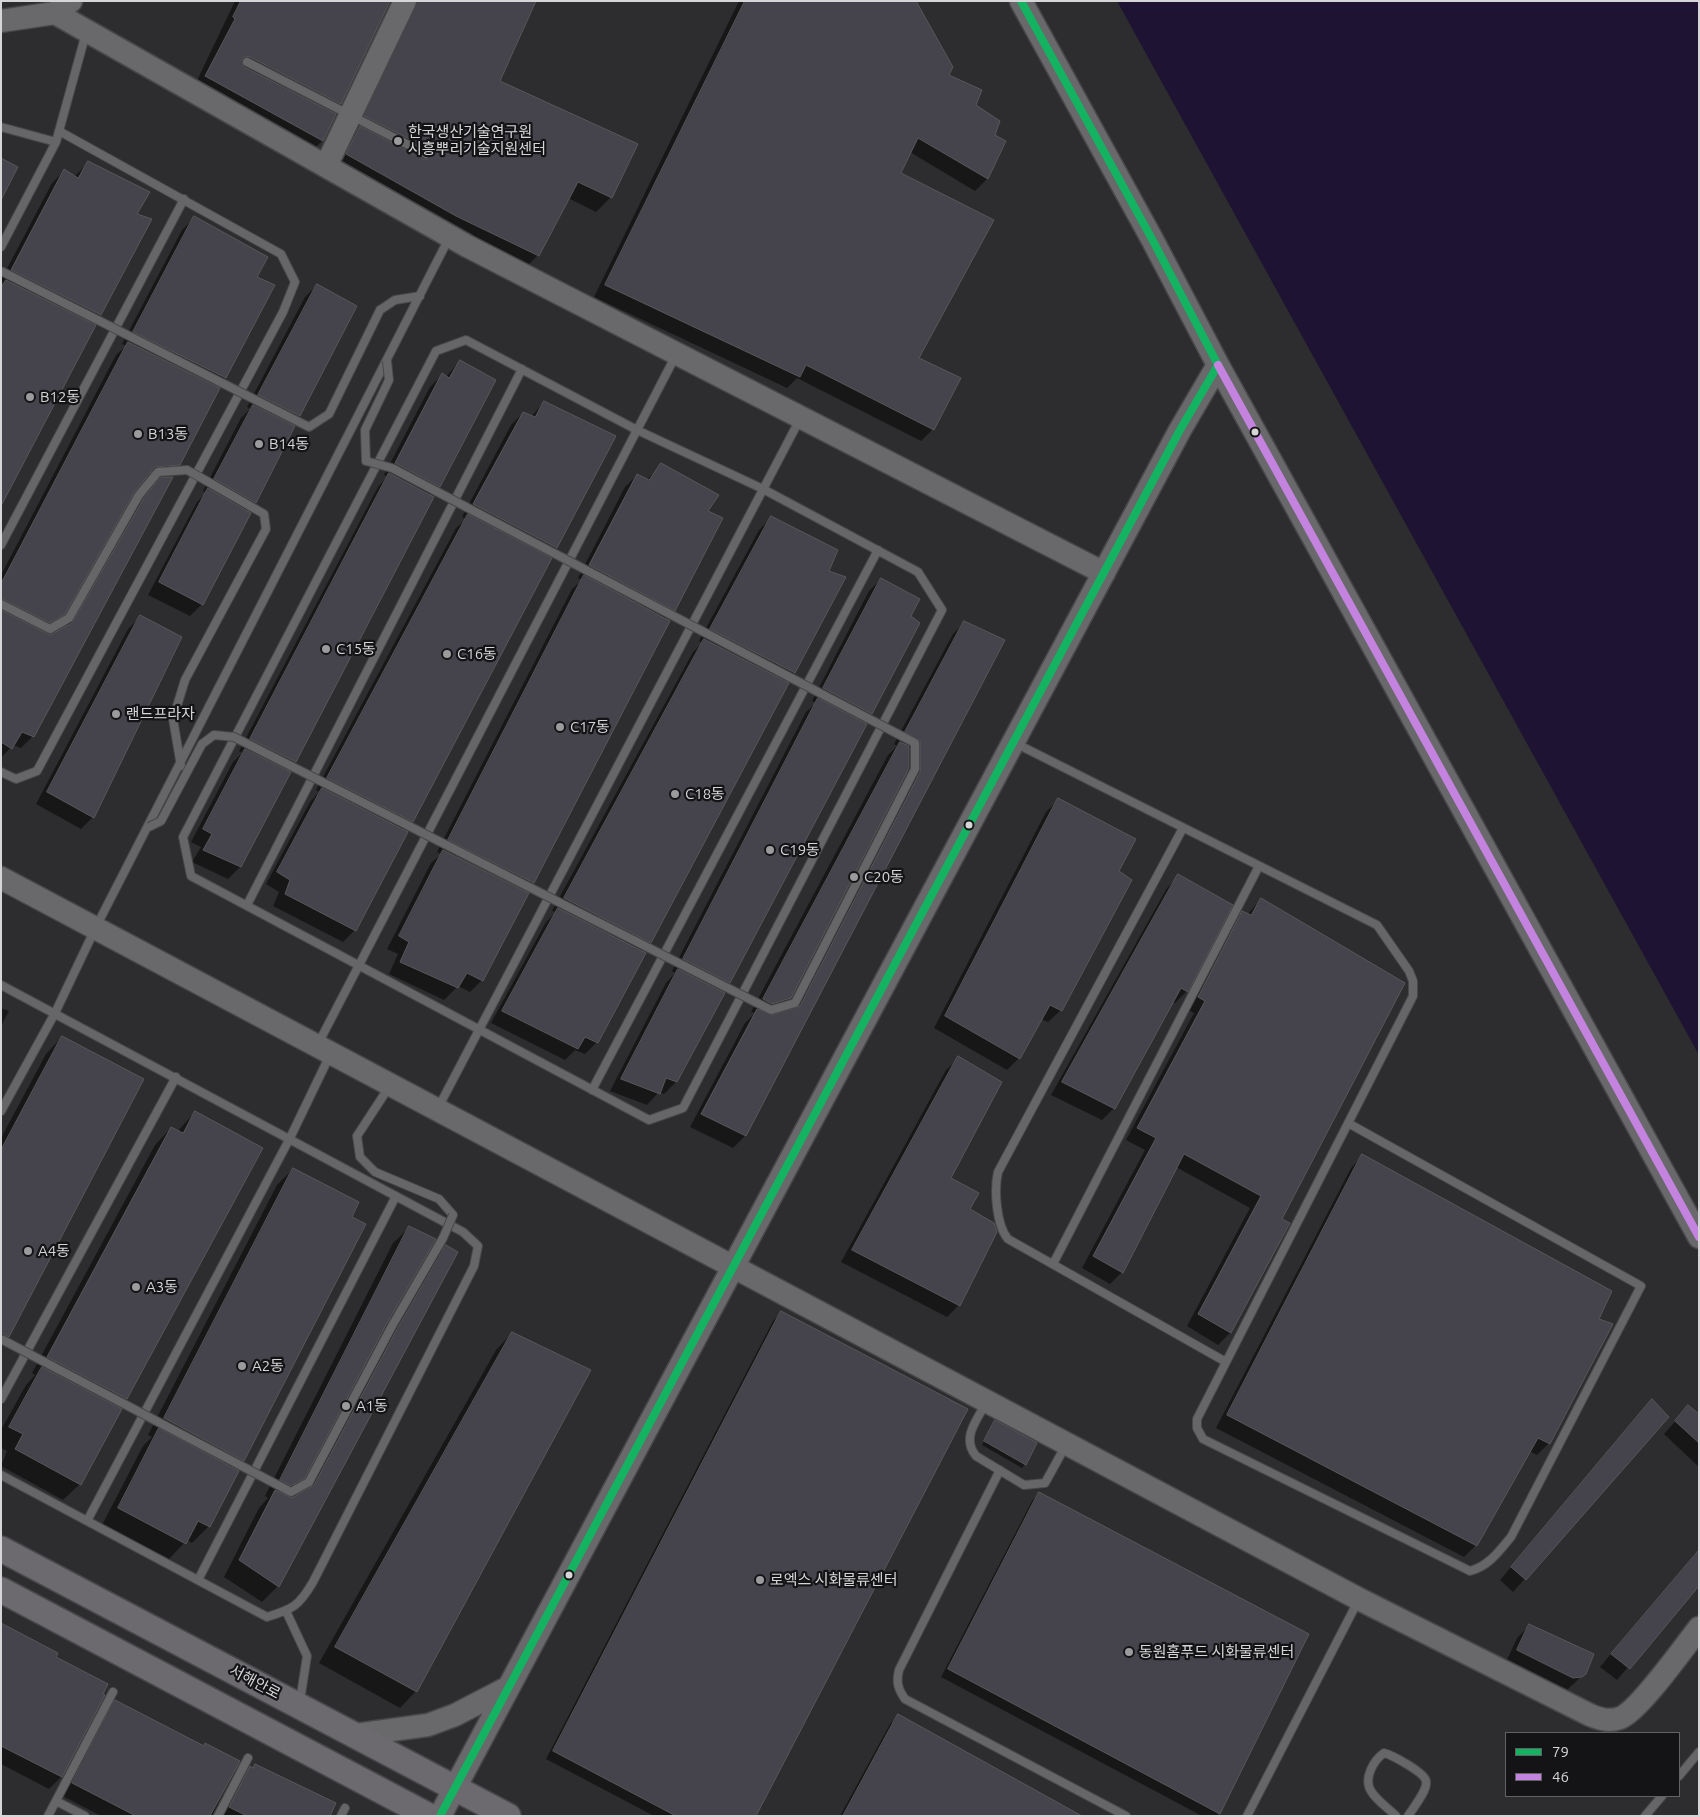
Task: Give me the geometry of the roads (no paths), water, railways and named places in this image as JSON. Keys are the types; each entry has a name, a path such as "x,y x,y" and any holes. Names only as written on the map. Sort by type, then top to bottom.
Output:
{"main road":[{"path":"326,166 406,1"},
{"path":"1021,1 1152,239 1218,365 1699,1237"},
{"path":"1,21 63,7 87,31 450,236 1104,573"},
{"path":"440,1816 1013,742 1218,365"},
{"path":"1,878 1359,1599 1581,1710 1606,1721 1621,1718 1634,1708 1699,1628"},
{"name":"서해안로","path":"1,1549 508,1816"},
{"path":"1,1590 429,1816"},
{"path":"355,1735 428,1725 455,1716 509,1686"}],"lane":[{"path":"1,247 56,142 87,31"},
{"path":"247,62 426,154"},
{"path":"1,127 56,142"},
{"path":"1,772 16,779 37,771 283,312 295,282 281,254 60,130"},
{"path":"1,544 184,199"},
{"path":"1,1111 55,1013 96,927 181,766 450,236"},
{"path":"1,271 309,427 329,414 380,310 395,300 420,296"},
{"path":"466,340 637,430 764,489 918,572 942,610 683,1108 649,1120 191,876 183,837 436,351 466,340"},
{"path":"87,1521 290,1138 360,965 677,354"},
{"path":"149,827 161,821 202,744 214,735 234,737 771,1010 795,1002 915,769 915,743 392,468 366,460 365,430 389,380 387,361"},
{"path":"247,905 522,370"},
{"path":"438,1110 801,418"},
{"path":"1,604 50,629 69,618 139,495 158,472 187,470 264,514 266,529 185,680 173,719 181,766"},
{"path":"592,1090 878,550"},
{"path":"1013,742 1377,925 1409,971 1413,981 1413,996 1348,1123 1197,1419 1197,1428 1203,1439 1470,1570 1481,1568 1511,1537 1641,1286 1348,1123"},
{"path":"1183,828 998,1172 995,1184 996,1203 1004,1234 1008,1239 1226,1362"},
{"path":"1053,1264 1259,866"},
{"path":"1,984 463,1232 478,1246 474,1266 313,1582 302,1601 286,1611 267,1618 1,1475"},
{"path":"1,1400 176,1077"},
{"path":"1,1339 291,1492 308,1482 392,1326 443,1240 453,1215 439,1199 375,1172 360,1157 357,1136 390,1085"},
{"path":"198,1580 396,1196"},
{"path":"987,1401 969,1436 969,1443 976,1456 1024,1485 1045,1483 1066,1443"},
{"path":"1000,1470 899,1670 897,1679 898,1690 905,1699 1126,1816"},
{"path":"1247,1816 1359,1599"},
{"path":"286,1611 307,1656 299,1706"},
{"path":"48,1816 113,1692"},
{"path":"1680,1775 1699,1752"},
{"path":"1396,1816 1370,1790 1368,1782 1369,1772 1378,1757 1384,1753 1392,1755 1423,1776 1426,1781 1425,1787 1408,1816"},
{"path":"218,1816 248,1758"},
{"path":"1645,1816 1661,1797"},
{"path":"56,1801 85,1816"}],"place":[{"name":"한국생산기술연구원 시흥뿌리기술지원센터","path":"398,141"},
{"name":"B12동","path":"30,397"},
{"name":"B13동","path":"138,434"},
{"name":"B14동","path":"259,444"},
{"name":"C15동","path":"326,649"},
{"name":"C16동","path":"447,654"},
{"name":"랜드프라자","path":"116,714"},
{"name":"C17동","path":"560,727"},
{"name":"C18동","path":"675,794"},
{"name":"C19동","path":"770,850"},
{"name":"C20동","path":"854,877"},
{"name":"A4동","path":"28,1251"},
{"name":"A3동","path":"136,1287"},
{"name":"A2동","path":"242,1366"},
{"name":"A1동","path":"346,1406"},
{"name":"로엑스 시화물류센터","path":"760,1580"},
{"name":"동원홈푸드 시화물류센터","path":"1129,1652"}]}
